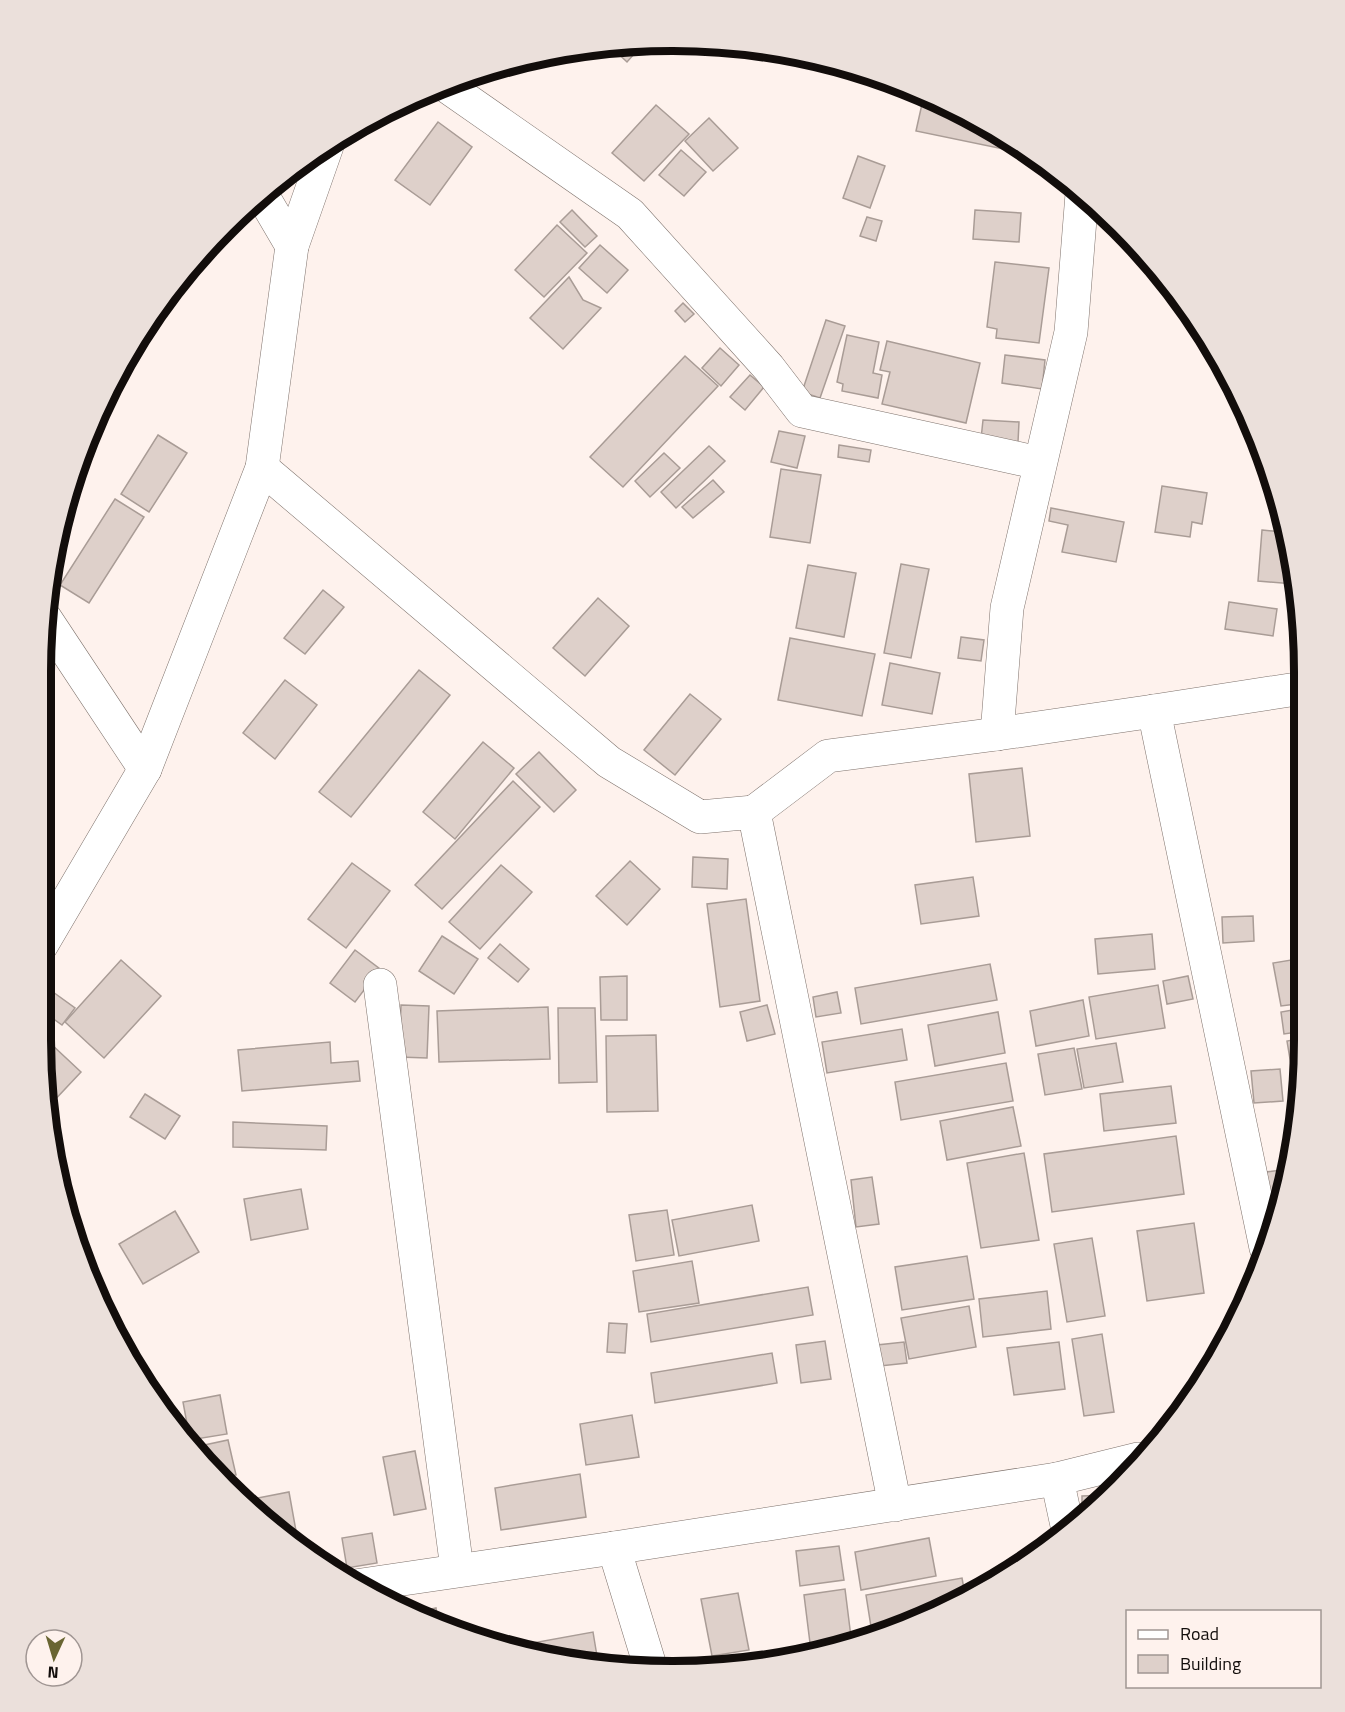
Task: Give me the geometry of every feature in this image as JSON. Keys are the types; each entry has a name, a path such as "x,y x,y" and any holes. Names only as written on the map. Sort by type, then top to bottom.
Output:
{"street":[{"path":"454,91 630,214 769,368 802,411 1039,463"},
{"path":"51,929 145,769 262,468 292,246 322,159"},
{"path":"266,202 292,246"},
{"path":"997,734 1007,608 1071,332 1081,204"},
{"path":"262,468 609,762 700,817 754,812 828,756 997,734 1294,689"},
{"path":"52,629 145,769"},
{"path":"1154,711 1263,1233"},
{"path":"754,812 895,1505"},
{"path":"380,985 457,1569"},
{"path":"371,1583 895,1505 1057,1479 1128,1461"},
{"path":"1057,1479 1066,1520"},
{"path":"371,1583 614,1548"},
{"path":"614,1548 648,1660"}],"building":[{"path":"636,52 627,62 618,53"},
{"path":"922,104 983,134 1009,150 916,131"},
{"path":"656,105 689,134 644,181 612,153"},
{"path":"709,118 738,148 713,171 685,141"},
{"path":"438,122 472,147 430,205 395,180"},
{"path":"681,150 706,172 684,196 659,175"},
{"path":"858,156 885,166 870,208 843,198"},
{"path":"572,210 597,236 585,247 560,222"},
{"path":"975,210 1021,213 1019,242 973,239"},
{"path":"867,217 882,221 876,241 860,236"},
{"path":"557,225 587,253 544,297 515,270"},
{"path":"600,245 628,270 607,293 579,268"},
{"path":"995,262 1049,268 1039,343 996,338 997,329 987,327"},
{"path":"569,277 583,300 601,308 563,349 530,318"},
{"path":"683,303 694,314 685,322 675,311"},
{"path":"826,320 845,326 820,398 802,392"},
{"path":"847,335 879,342 873,373 882,375 878,398 842,391 843,384 837,382"},
{"path":"887,341 980,363 966,423 882,404 890,372 880,370"},
{"path":"720,348 739,365 721,386 702,368"},
{"path":"1005,355 1045,360 1042,389 1002,383"},
{"path":"685,356 718,386 623,487 590,457"},
{"path":"750,375 764,387 745,410 730,397"},
{"path":"983,420 1019,422 1018,442 981,439"},
{"path":"779,431 805,436 797,468 771,462"},
{"path":"158,435 187,453 149,512 121,494"},
{"path":"839,445 871,450 869,462 838,457"},
{"path":"709,446 725,461 676,508 661,492"},
{"path":"664,453 680,468 650,497 635,481"},
{"path":"781,469 821,475 810,543 770,537"},
{"path":"713,480 724,492 693,518 682,507"},
{"path":"1162,486 1207,493 1202,524 1192,522 1190,537 1155,532"},
{"path":"115,499 144,517 89,603 60,585"},
{"path":"1051,508 1124,522 1116,562 1062,552 1068,525 1049,521"},
{"path":"1262,530 1277,531 1288,583 1258,581"},
{"path":"901,564 929,569 911,658 884,653"},
{"path":"808,565 856,573 844,637 796,628"},
{"path":"323,590 344,607 305,654 284,638"},
{"path":"598,598 629,626 585,676 553,648"},
{"path":"1229,602 1277,609 1273,636 1225,629"},
{"path":"961,637 984,640 981,661 958,658"},
{"path":"790,638 875,654 862,716 778,700"},
{"path":"890,663 940,673 932,714 882,705"},
{"path":"419,670 450,695 351,817 319,792"},
{"path":"285,680 317,705 275,759 243,733"},
{"path":"690,694 721,719 675,775 644,750"},
{"path":"483,742 514,768 455,839 423,812"},
{"path":"539,752 576,790 554,812 516,774"},
{"path":"1022,768 1030,836 976,842 969,774"},
{"path":"513,781 540,807 442,909 415,885"},
{"path":"693,857 728,859 727,889 692,887"},
{"path":"630,861 660,889 627,925 596,896"},
{"path":"352,863 390,891 346,948 308,919"},
{"path":"501,865 532,892 480,949 449,922"},
{"path":"973,877 979,916 921,924 915,885"},
{"path":"746,899 760,1001 720,1007 707,904"},
{"path":"1253,916 1254,941 1223,943 1222,917"},
{"path":"1152,934 1155,969 1098,974 1095,939"},
{"path":"442,936 478,959 454,994 419,971"},
{"path":"500,944 529,969 518,982 488,958"},
{"path":"355,950 380,969 355,1002 330,983"},
{"path":"121,960 161,996 104,1058 65,1022"},
{"path":"1294,960 1294,1004 1281,1006 1273,963"},
{"path":"990,964 997,1000 861,1024 855,988"},
{"path":"627,976 627,1020 601,1020 600,977"},
{"path":"1188,976 1193,999 1167,1004 1163,981"},
{"path":"1158,985 1165,1028 1096,1039 1089,997"},
{"path":"53,992 75,1008 62,1025 51,1017"},
{"path":"837,992 841,1013 816,1017 813,997"},
{"path":"1083,1000 1089,1036 1036,1046 1030,1011"},
{"path":"401,1005 429,1006 427,1058 399,1057"},
{"path":"767,1005 775,1034 747,1041 740,1012"},
{"path":"548,1007 550,1059 439,1062 437,1011"},
{"path":"558,1008 595,1008 597,1082 559,1083"},
{"path":"1294,1010 1294,1032 1284,1034 1281,1012"},
{"path":"998,1012 1005,1053 935,1066 928,1025"},
{"path":"902,1029 907,1060 827,1073 822,1042"},
{"path":"656,1035 658,1111 607,1112 606,1036"},
{"path":"1294,1040 1293,1077 1287,1041"},
{"path":"330,1042 331,1063 358,1061 360,1081 242,1091 238,1050"},
{"path":"1116,1043 1123,1082 1084,1088 1077,1049"},
{"path":"51,1044 81,1072 54,1101"},
{"path":"1074,1048 1082,1089 1045,1095 1038,1054"},
{"path":"1006,1063 1013,1101 901,1120 895,1082"},
{"path":"1280,1069 1283,1101 1254,1103 1251,1071"},
{"path":"1171,1086 1176,1123 1104,1131 1100,1094"},
{"path":"145,1094 180,1116 165,1139 130,1117"},
{"path":"1013,1107 1021,1146 947,1160 940,1121"},
{"path":"233,1122 327,1126 326,1150 233,1147"},
{"path":"1176,1136 1184,1194 1052,1212 1044,1154"},
{"path":"1024,1153 1039,1240 981,1248 967,1163"},
{"path":"1280,1170 1273,1200 1270,1201 1266,1172"},
{"path":"872,1177 879,1224 856,1227 851,1180"},
{"path":"301,1189 308,1229 251,1240 244,1199"},
{"path":"752,1205 759,1241 679,1256 672,1220"},
{"path":"667,1210 674,1255 636,1261 629,1215"},
{"path":"175,1211 199,1252 143,1284 119,1244"},
{"path":"1194,1223 1204,1293 1147,1301 1137,1231"},
{"path":"1092,1238 1105,1316 1067,1322 1054,1244"},
{"path":"967,1256 974,1299 902,1310 895,1267"},
{"path":"692,1261 699,1303 639,1312 633,1271"},
{"path":"808,1287 813,1315 651,1342 647,1314"},
{"path":"1047,1291 1051,1329 983,1337 979,1299"},
{"path":"969,1306 976,1347 909,1359 901,1318"},
{"path":"609,1323 627,1324 625,1353 607,1352"},
{"path":"1102,1334 1114,1412 1084,1416 1072,1339"},
{"path":"825,1341 831,1379 801,1383 796,1345"},
{"path":"904,1342 907,1363 880,1366 877,1345"},
{"path":"1059,1342 1065,1389 1014,1395 1007,1348"},
{"path":"772,1353 777,1383 655,1403 651,1373"},
{"path":"220,1395 227,1434 197,1439 188,1429 183,1402"},
{"path":"632,1415 639,1457 586,1465 580,1424"},
{"path":"228,1440 236,1475 230,1476 202,1446"},
{"path":"415,1451 426,1509 394,1515 383,1457"},
{"path":"580,1474 586,1517 501,1530 495,1488"},
{"path":"289,1492 297,1535 263,1507 254,1499"},
{"path":"1094,1495 1082,1507 1082,1496"},
{"path":"372,1533 377,1563 347,1568 342,1538"},
{"path":"929,1538 936,1576 861,1590 855,1552"},
{"path":"839,1546 844,1580 800,1586 796,1551"},
{"path":"962,1578 964,1588 910,1614 871,1628 866,1595"},
{"path":"845,1589 851,1635 810,1643 804,1595"},
{"path":"738,1593 749,1650 712,1656 701,1599"},
{"path":"436,1608 437,1615 435,1614 427,1610"},
{"path":"593,1632 597,1657 551,1649 528,1644"}]}
